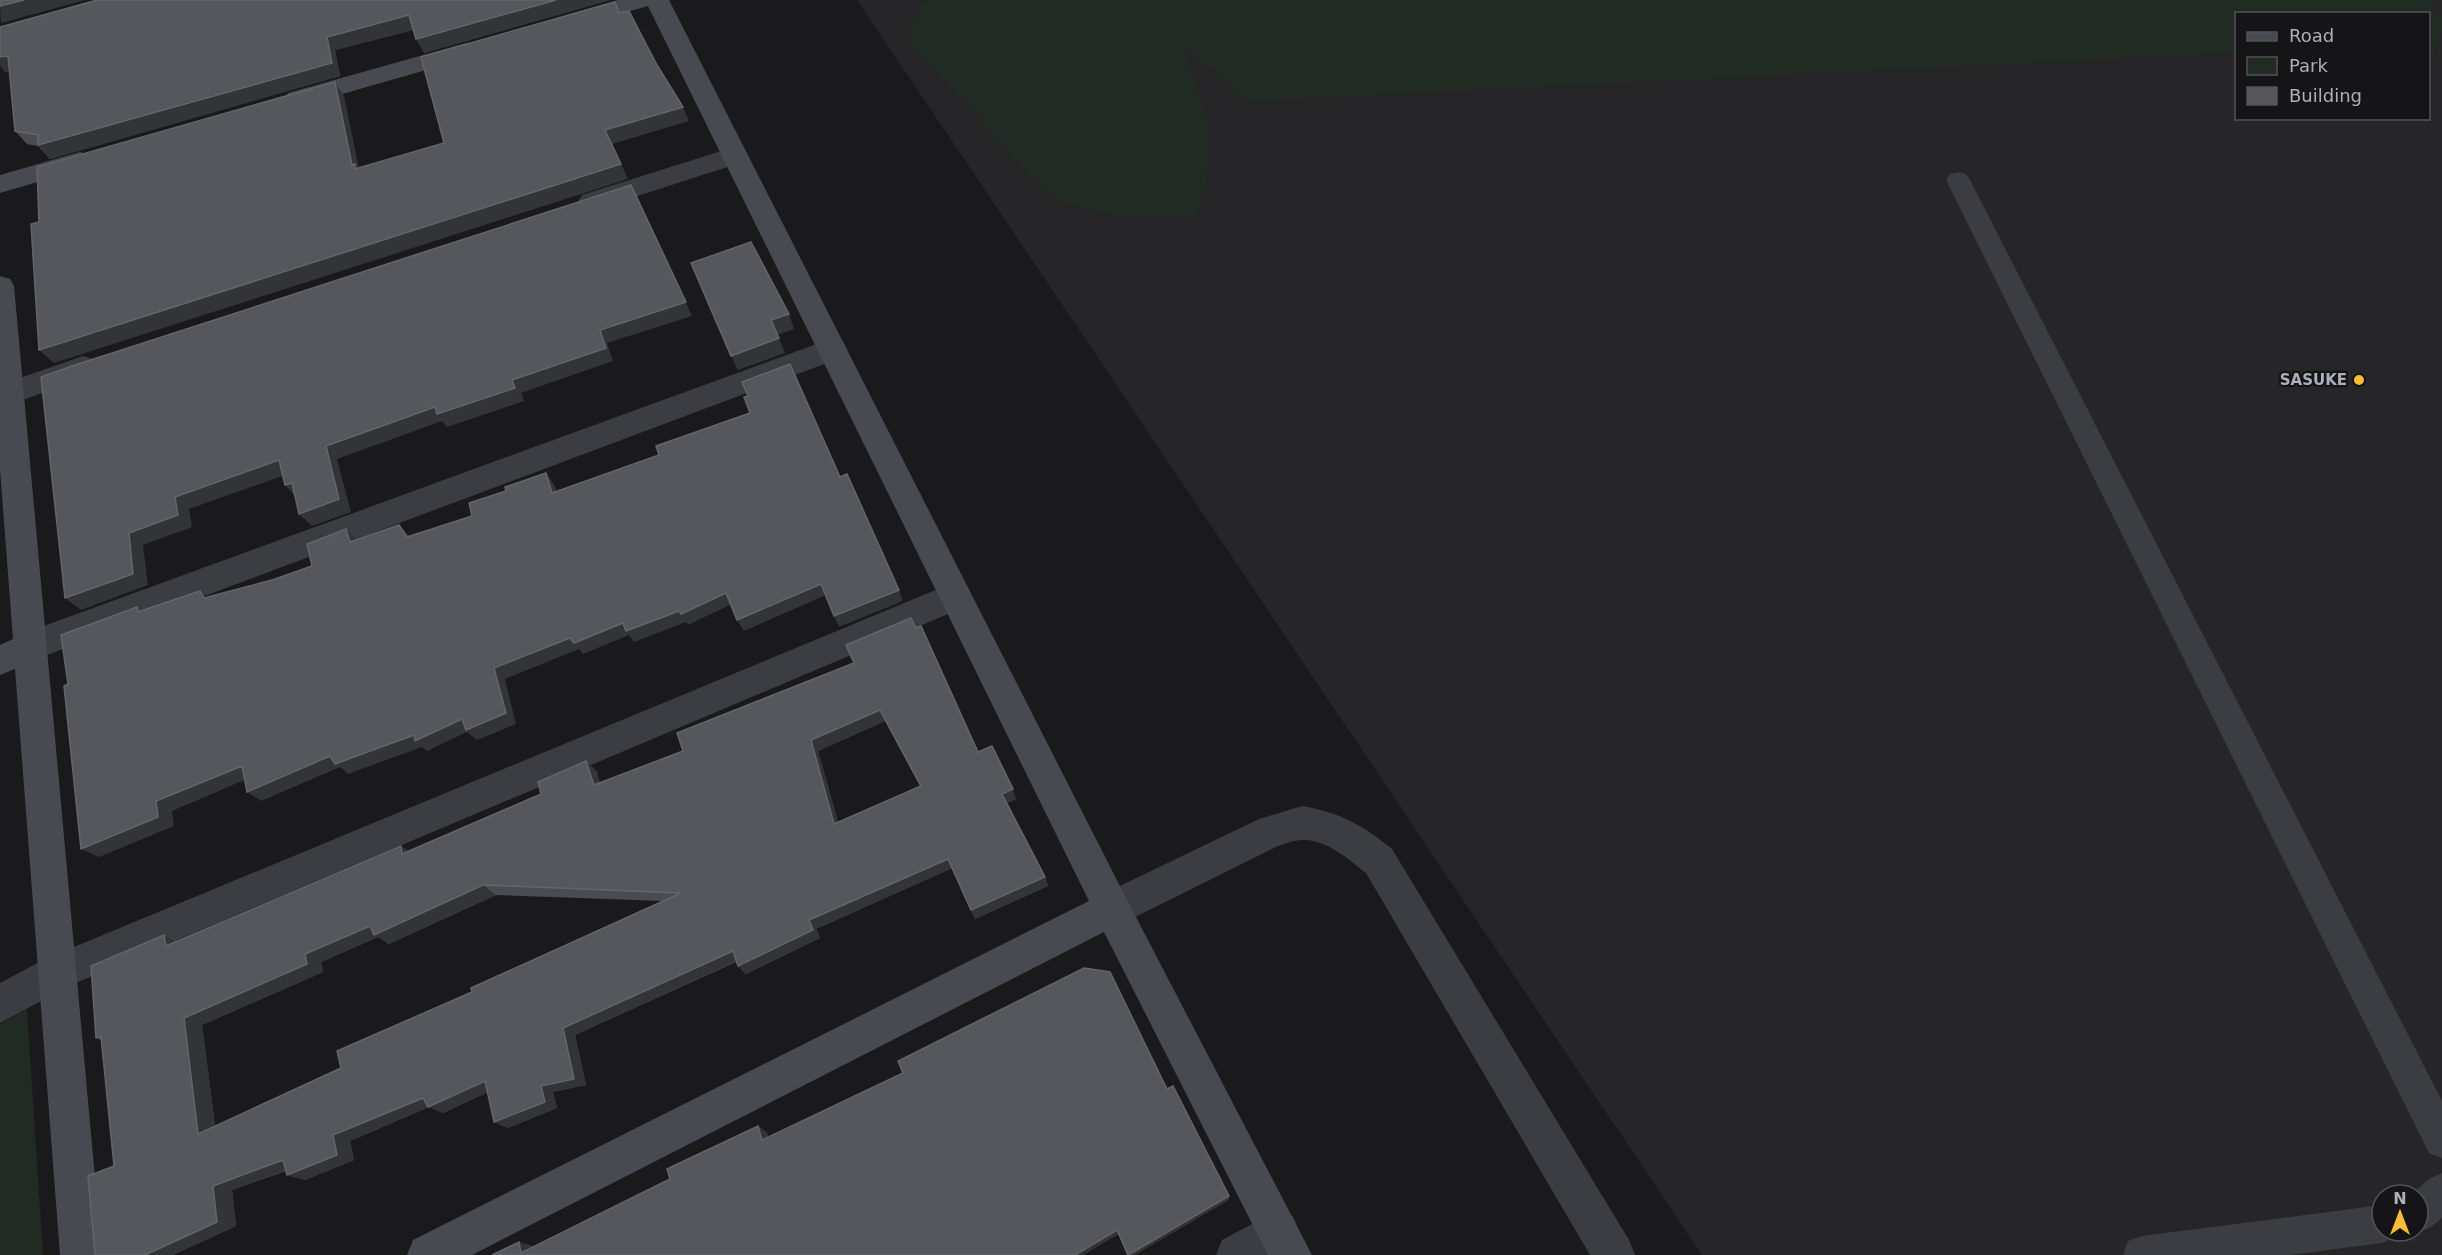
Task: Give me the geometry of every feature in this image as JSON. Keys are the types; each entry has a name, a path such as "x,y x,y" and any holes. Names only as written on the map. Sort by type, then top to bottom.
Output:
{"street":[{"path":"552,26 644,0"},
{"path":"657,0 1112,909 1284,1243 1236,1255"},
{"path":"276,105 483,46"},
{"path":"0,184 104,154"},
{"path":"564,212 734,156"},
{"path":"0,286 15,654 58,972 81,1255"},
{"path":"15,654 64,633 833,349"},
{"path":"5,395 110,358"},
{"path":"0,1004 58,972 955,596"},
{"path":"428,1255 1112,909 1272,831 1302,823 1330,828 1359,845 1379,861 1614,1255"}],"lane":[{"path":"1958,180 2442,1140"},
{"path":"2430,1203 2442,1192"},
{"path":"2142,1255 2370,1226"}],"shaded area":[{"path":"857,0 2442,0 2442,1255 1702,1255"}],"green space":[{"path":"930,0 2429,0 2442,17 2442,31 2433,57 2430,58 2430,12 2235,12 2235,53 1249,101 1181,44 1210,130 1205,196 1193,216 1116,216 1054,201 906,37 923,4"},
{"path":"27,1009 43,1255 0,1255 0,1024"}],"building":[{"path":"0,0 24,0 0,6"},
{"path":"97,0 556,0 416,39 409,15 327,37 332,63 38,145 38,135 15,131 8,56 0,57 0,27"},
{"path":"615,2 619,13 629,11 657,65 683,107 605,130 621,164 39,350 31,224 39,222 37,167 335,82 352,165 355,164 355,169 444,143 421,57"},
{"path":"631,185 686,302 600,330 606,348 512,380 515,388 437,414 435,407 326,446 339,499 299,514 292,483 285,485 279,460 175,497 178,515 129,533 133,574 65,598 41,377"},
{"path":"751,242 789,314 771,320 779,338 731,356 691,263"},
{"path":"790,364 840,477 847,474 899,590 834,616 821,584 737,620 726,593 681,614 679,611 626,631 623,623 574,643 570,638 494,668 506,713 466,730 462,719 415,741 414,735 335,764 330,756 247,792 242,766 156,801 158,817 81,849 64,686 68,684 61,635 137,607 138,612 200,591 204,598 272,580 312,566 307,544 346,529 350,542 399,525 407,537 472,516 469,503 506,491 505,487 546,473 552,493 659,455 656,446 750,413 744,397 748,396 742,382"},
{"path":"911,618 916,628 921,626 978,752 992,746 1013,789 1002,794 1045,877 971,910 948,859 809,920 813,930 738,966 733,951 563,1028 574,1079 541,1086 545,1102 494,1122 485,1081 428,1107 423,1098 333,1135 337,1155 287,1175 283,1160 213,1186 217,1222 145,1255 95,1255 88,1176 114,1166 101,1036 96,1038 91,966 164,935 166,946 401,846 402,854 541,794 538,782 586,761 594,785 683,751 677,733 854,663 846,645","holes":["880,710 921,786 834,824 811,740","483,885 681,893 471,988 472,992 337,1051 341,1068 198,1134 184,1018 307,964 305,954 370,926 374,935"]},
{"path":"1084,968 1110,972 1167,1089 1173,1086 1229,1196 1128,1255 1117,1230 1075,1255 492,1255 519,1242 521,1253 670,1179 667,1169 758,1126 762,1140 903,1073 898,1061"}],"place":[{"name":"SASUKE","path":"2359,380"}]}
